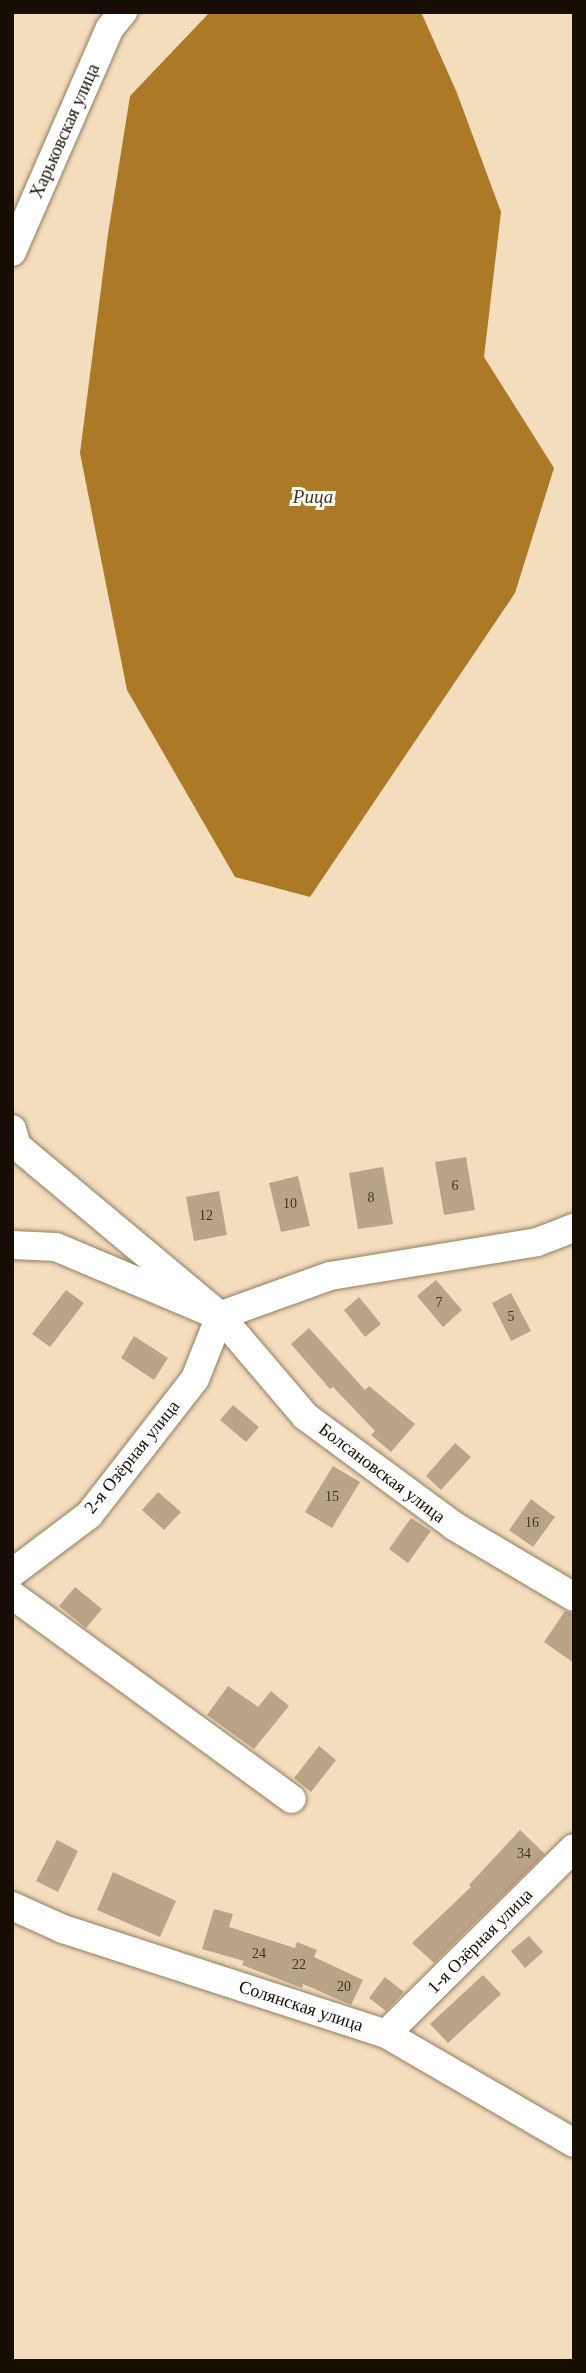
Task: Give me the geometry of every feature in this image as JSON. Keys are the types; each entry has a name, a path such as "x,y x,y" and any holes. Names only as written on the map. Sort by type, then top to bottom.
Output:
{"street":[{"name":"Харьковская улица","path":"12,252 110,28 123,12"},
{"name":"Болсановская улица","path":"12,1129 17,1146 220,1316 305,1416 454,1526 574,1597"},
{"path":"12,1245 57,1247 220,1316 330,1276 537,1242 574,1228"},
{"name":"2-я Озёрная улица","path":"12,1573 89,1515 195,1379 220,1316"},
{"path":"12,1595 292,1799"},
{"name":"1-я Озёрная улица","path":"386,2034 574,1848"},
{"name":"Солянская улица","path":"12,1906 63,1929 386,2034 574,2143"}],"water":[{"name":"Рица","path":"210,12 421,12 457,93 501,212 484,357 554,468 515,593 310,897 235,877 127,690 80,453 108,234 130,96"}],"building":[{"path":"466,1157 475,1210 444,1215 435,1162"},
{"path":"383,1167 393,1224 358,1229 349,1173"},
{"path":"298,1176 310,1226 281,1232 269,1183"},
{"path":"219,1191 227,1235 194,1241 186,1197"},
{"path":"436,1280 462,1310 443,1327 417,1296"},
{"path":"66,1290 84,1303 50,1347 32,1334"},
{"path":"511,1293 531,1331 511,1341 492,1303"},
{"path":"359,1297 381,1324 365,1337 344,1310"},
{"path":"309,1328 365,1390 369,1386 415,1424 391,1452 371,1435 375,1431 333,1387 330,1389 291,1344"},
{"path":"134,1336 168,1358 154,1380 121,1358"},
{"path":"233,1405 259,1427 246,1442 220,1420"},
{"path":"455,1443 471,1457 441,1490 426,1476"},
{"path":"333,1466 360,1482 332,1528 305,1512"},
{"path":"158,1492 181,1512 164,1530 142,1510"},
{"path":"531,1499 555,1517 533,1547 509,1530"},
{"path":"411,1518 431,1531 408,1563 389,1549"},
{"path":"75,1587 102,1609 86,1628 59,1606"},
{"path":"565,1611 574,1614 574,1663 544,1642"},
{"path":"228,1686 258,1707 271,1691 289,1706 254,1749 207,1715"},
{"path":"319,1746 336,1760 311,1792 294,1778"},
{"path":"520,1830 545,1854 434,1963 412,1943 471,1887 469,1885"},
{"path":"57,1840 78,1851 58,1892 36,1881"},
{"path":"113,1872 176,1901 160,1937 97,1910"},
{"path":"214,1909 233,1914 229,1927 295,1948 297,1942 317,1950 314,1957 363,1980 351,2005 303,1984 302,1988 242,1965 244,1961 202,1949"},
{"path":"529,1936 543,1952 525,1968 511,1951"},
{"path":"483,1975 501,1994 448,2043 430,2024"},
{"path":"385,1977 404,1992 386,2011 369,1998"}]}
